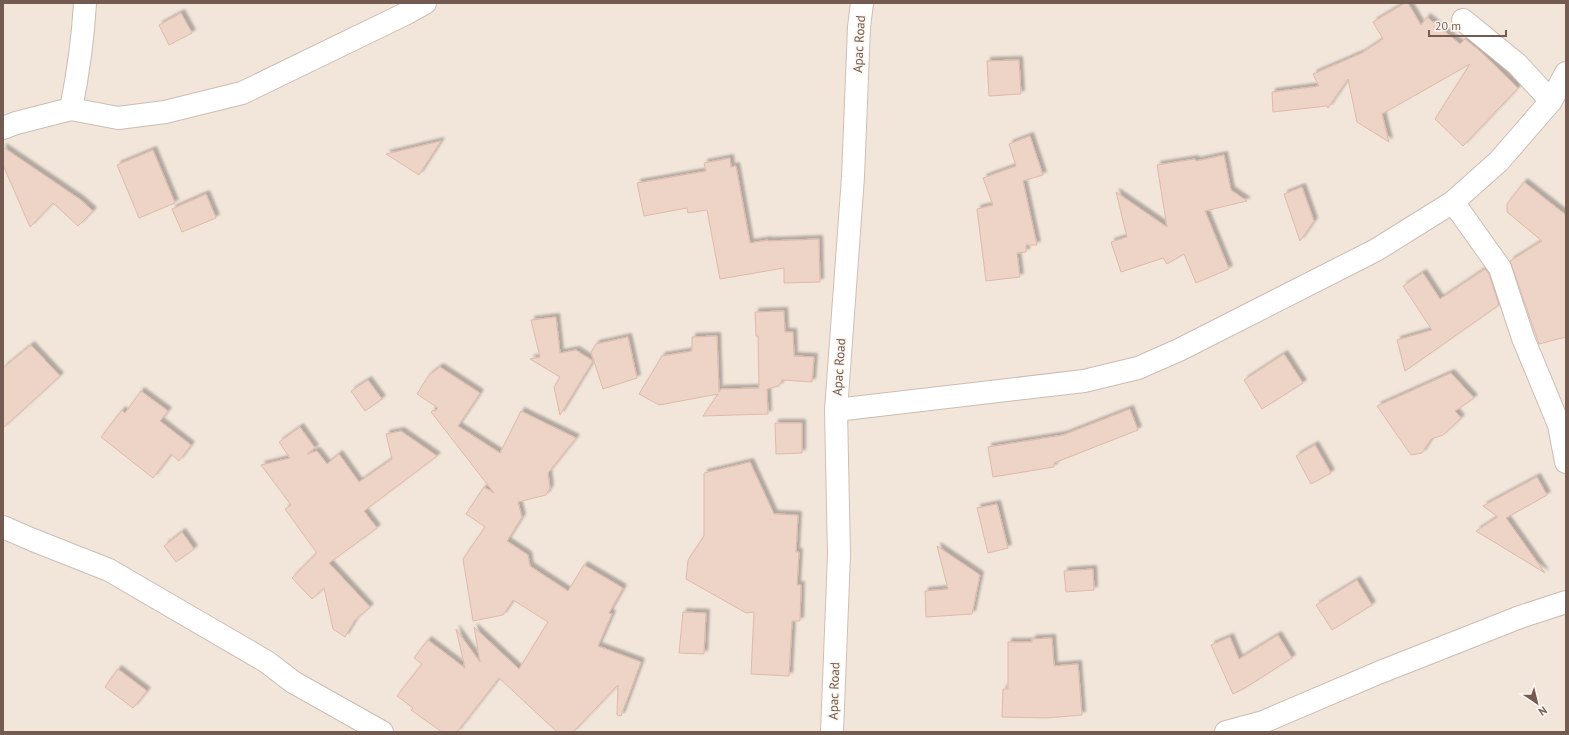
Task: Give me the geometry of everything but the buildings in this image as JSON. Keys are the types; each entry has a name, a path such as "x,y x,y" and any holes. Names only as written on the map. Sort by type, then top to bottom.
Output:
{"street":[{"path":"71,109 80,56 85,3"},
{"path":"3,128 16,123 71,109 118,118 165,112 242,93 425,3"},
{"name":"Apac Road","path":"832,732 839,555 836,410 853,177 859,27 862,3"},
{"path":"1463,20 1517,64 1551,100"},
{"path":"836,410 1084,381 1138,368 1179,350 1369,253 1453,202 1499,161 1551,100 1566,73"},
{"path":"1453,202 1500,268 1523,338 1559,425 1566,462"},
{"path":"3,526 33,540 109,570 267,662 293,682 382,732"},
{"path":"1226,732 1263,722 1378,673 1513,619 1566,602"}],"shaded area":[{"path":"3,3 1566,3 1566,732 3,732"}]}
